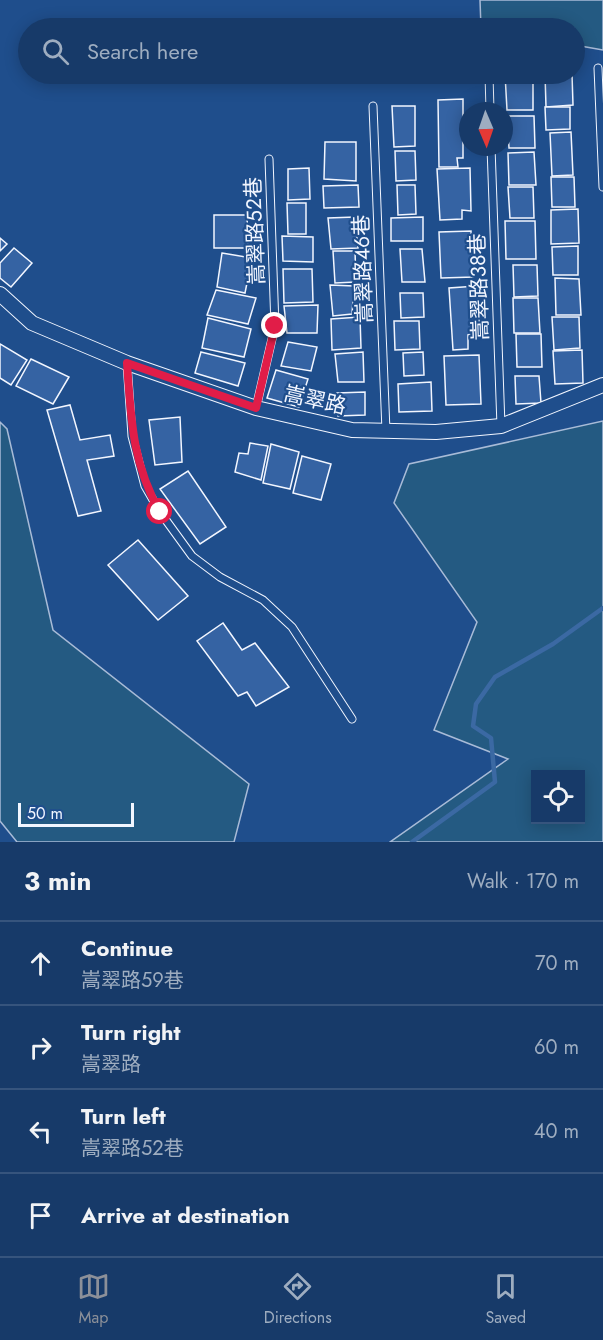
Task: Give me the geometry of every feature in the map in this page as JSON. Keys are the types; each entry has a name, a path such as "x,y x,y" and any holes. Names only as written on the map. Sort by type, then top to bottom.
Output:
{"street":[{"name":"嵩翠路","path":"0,294 32,323 127,363 256,408 352,430 436,432 501,426 603,385"}],"lane":[{"path":"597,68 603,187"},
{"path":"489,84 490,102"},
{"name":"嵩翠路46巷","path":"373,106 386,431"},
{"name":"嵩翠路38巷","path":"491,156 501,426"},
{"name":"嵩翠路52巷","path":"256,408 275,326 269,159"},
{"path":"127,363 132,436 145,486 160,512 192,556 220,577 264,600 292,627 352,718"}],"shaded area":[{"path":"480,0 603,0 603,50 585,47 585,18 481,18"},
{"path":"603,421 603,842 390,842 508,759 434,730 477,622 394,503 409,464"},
{"path":"0,422 7,429 53,630 249,784 234,842 17,842 0,821"}],"building":[{"path":"506,84 533,84 533,110 513,110 513,102 507,102"},
{"path":"545,84 572,84 573,105 546,107"},
{"path":"463,99 463,102 459,102 459,156 463,158 457,158 458,167 439,167 438,100"},
{"path":"392,106 415,106 415,146 394,147"},
{"path":"545,107 570,107 570,129 546,130"},
{"path":"513,116 534,116 535,148 513,148"},
{"path":"571,132 573,175 552,176 550,133"},
{"path":"325,142 356,142 356,181 324,179"},
{"path":"395,151 415,151 416,180 396,181"},
{"path":"534,152 536,185 509,185 508,156 513,156 513,153"},
{"path":"309,168 310,199 288,200 288,169"},
{"path":"470,168 471,211 462,210 462,219 440,220 437,169"},
{"path":"551,177 574,177 575,207 552,207"},
{"path":"358,185 359,207 324,208 323,186"},
{"path":"397,185 415,185 416,214 398,215"},
{"path":"508,187 533,187 534,218 510,218"},
{"path":"287,203 306,203 306,234 288,234"},
{"path":"578,209 579,243 551,244 551,210"},
{"path":"214,215 247,215 248,248 214,248"},
{"path":"355,217 358,248 331,249 328,218"},
{"path":"423,217 423,241 391,241 391,218"},
{"path":"505,221 535,221 536,259 506,259"},
{"path":"471,231 474,277 441,278 439,232"},
{"path":"282,236 313,237 313,262 283,261"},
{"path":"0,238 7,244 0,251"},
{"path":"578,246 578,275 553,275 552,247"},
{"path":"14,248 32,263 11,287 0,278 0,263"},
{"path":"400,249 422,249 425,282 402,282"},
{"path":"333,251 355,251 356,282 335,283"},
{"path":"222,253 252,258 245,293 217,287"},
{"path":"513,265 537,265 538,296 514,297"},
{"path":"283,269 312,269 313,302 284,303"},
{"path":"555,278 579,279 581,315 556,315"},
{"path":"330,285 354,286 352,314 333,316"},
{"path":"477,286 480,333 468,335 468,349 453,350 449,288"},
{"path":"216,290 256,298 248,324 207,315"},
{"path":"400,293 423,293 424,317 401,318"},
{"path":"513,298 538,298 540,333 514,333"},
{"path":"318,305 317,333 287,333 284,306"},
{"path":"360,317 361,348 332,350 331,319"},
{"path":"552,317 579,317 580,348 554,350"},
{"path":"208,318 251,329 244,357 202,348"},
{"path":"394,321 419,321 420,349 395,350"},
{"path":"516,334 541,334 542,367 517,367"},
{"path":"288,342 317,347 311,371 281,366"},
{"path":"0,344 27,360 11,385 0,378"},
{"path":"582,350 583,383 555,384 553,351"},
{"path":"201,352 245,363 238,386 195,373"},
{"path":"363,352 364,382 338,382 335,354"},
{"path":"423,352 424,375 404,376 403,353"},
{"path":"479,355 481,404 446,405 444,356"},
{"path":"31,359 69,377 53,404 16,386"},
{"path":"276,370 308,379 299,407 267,398"},
{"path":"515,376 539,376 541,403 516,404"},
{"path":"431,382 432,411 399,412 398,384"},
{"path":"365,392 365,415 338,416 337,393"},
{"path":"70,405 80,440 110,435 114,456 87,460 101,511 78,516 47,410"},
{"path":"180,417 182,462 155,465 149,420"},
{"path":"250,443 268,446 261,480 235,472 239,453 248,454"},
{"path":"271,444 299,452 290,489 263,483"},
{"path":"302,456 331,464 321,500 293,493"},
{"path":"188,471 226,527 200,544 160,489"},
{"path":"138,540 188,596 158,620 108,565"},
{"path":"223,623 242,650 255,643 289,687 256,706 247,692 238,696 197,641"}],"waterway":[{"path":"412,842 495,782 491,738 473,726 476,704 495,677 553,644 603,608"}],"route":[{"path":"160,512 145,486 132,436 127,363 256,408 275,326"}]}
